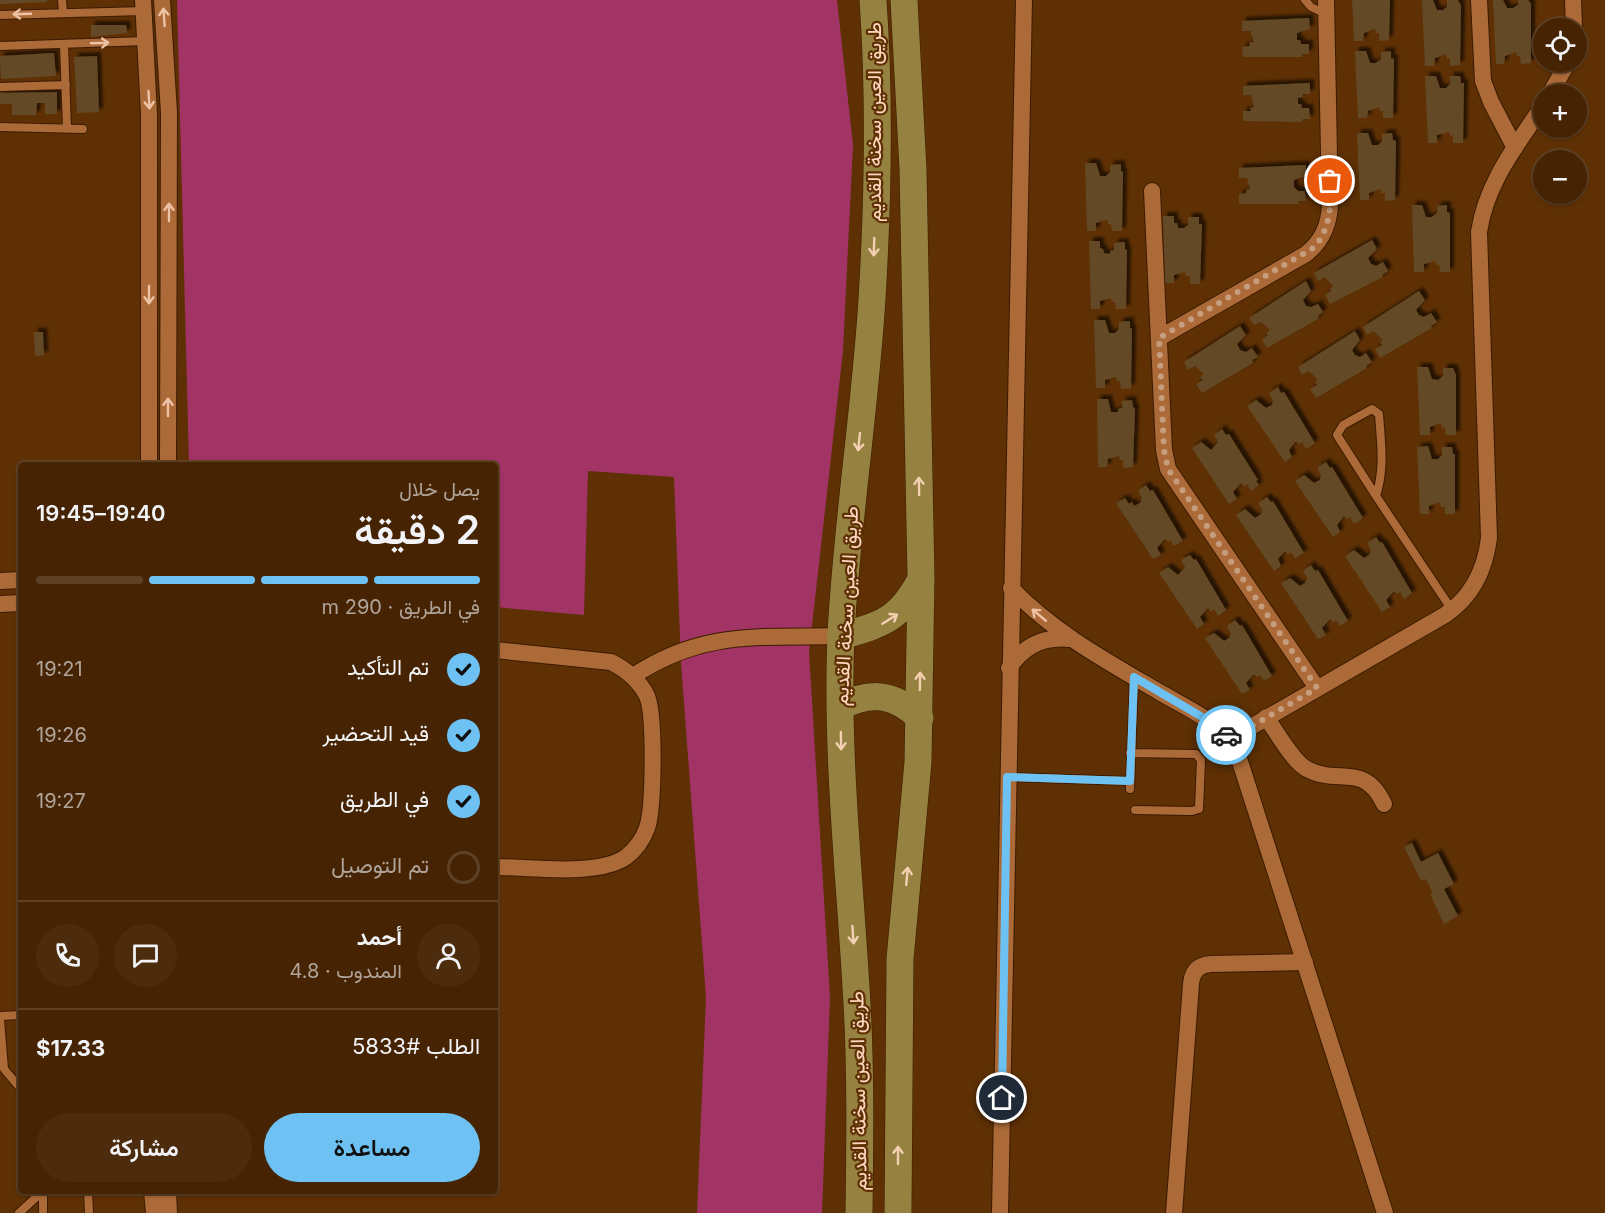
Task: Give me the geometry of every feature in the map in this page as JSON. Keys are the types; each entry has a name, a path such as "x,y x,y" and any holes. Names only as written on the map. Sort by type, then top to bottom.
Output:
{"main road":[{"name":"طريق العين سخنة القديم","path":"859,1213 860,1076 856,980 842,810 840,707 841,636 848,531 860,439 872,299 877,159 873,0"},
{"name":"طريق العين سخنة القديم","path":"898,1213 900,959 920,718 921,578 913,169 904,0"},
{"path":"841,636 883,623 899,613 910,599 921,578"},
{"path":"840,707 865,697 891,697 907,705 920,718"}],"street":[{"path":"162,0 169,113 168,462"},
{"path":"1000,1213 1024,0"},
{"path":"1479,0 1483,81 1491,102 1515,148"},
{"path":"1573,0 1574,18"},
{"path":"143,6 149,114 149,462"},
{"path":"1159,338 1306,254 1322,238 1327,228 1330,205 1326,7"},
{"path":"1230,739 1452,610 1475,583 1488,550 1478,239 1489,192 1533,121"},
{"path":"1152,191 1164,450 1168,469 1317,688"},
{"path":"0,581 18,580"},
{"path":"1011,588 1039,615 1070,639 1214,724 1230,739 1242,762 1385,1213"},
{"path":"0,604 18,603"},
{"path":"633,676 658,660 682,649 705,643 755,637 841,636"},
{"path":"1009,668 1022,652 1040,641 1070,639"},
{"path":"498,650 598,658 611,662 633,676 642,686 651,711 650,817 642,839 626,857 604,866 498,867"},
{"path":"1266,717 1304,767 1314,772 1358,777 1369,782 1378,792 1384,804"},
{"path":"1174,1213 1191,984 1194,972 1211,963 1305,962"},
{"path":"152,1194 154,1213"},
{"path":"168,1194 169,1213"}],"lane":[{"path":"62,0 63,13"},
{"path":"1305,0 1311,8 1326,7"},
{"path":"0,15 63,13 143,6"},
{"path":"0,46 146,41"},
{"path":"64,44 67,129"},
{"path":"0,87 66,85"},
{"path":"0,127 83,129"},
{"path":"1376,496 1382,477 1383,460 1379,414 1372,409 1343,424 1337,435 1376,496 1452,610"},
{"path":"1007,777 1130,785 1134,677"},
{"path":"1130,753 1196,754 1201,760 1199,809 1192,811 1135,810"},
{"path":"18,1015 0,1017 4,1069 18,1085"},
{"path":"19,1213 40,1194"},
{"path":"43,1194 43,1213"},
{"path":"88,1194 89,1213"}],"shaded area":[{"path":"177,0 837,0 853,145 843,351 809,652 830,998 822,1213 697,1213 706,997 681,663 674,477 588,471 584,615 498,607 498,462 189,462"}],"building":[{"path":"0,0 47,0 47,2 0,4"},
{"path":"1352,0 1390,0 1389,40 1379,41 1379,33 1376,33 1375,29 1364,33 1363,41 1354,41"},
{"path":"1422,0 1433,0 1437,10 1443,10 1447,7 1447,0 1458,0 1461,6 1460,65 1450,66 1450,58 1447,59 1446,54 1435,58 1434,66 1425,66"},
{"path":"1493,0 1503,0 1507,8 1518,5 1518,0 1528,0 1531,4 1531,63 1521,64 1520,56 1517,56 1516,52 1505,56 1504,64 1496,64"},
{"path":"1309,18 1310,29 1297,33 1297,40 1300,40 1301,44 1309,44 1309,54 1302,54 1302,57 1243,57 1242,47 1250,46 1249,43 1254,42 1250,31 1242,31 1242,21"},
{"path":"91,25 126,25 127,33 91,37"},
{"path":"1355,51 1366,51 1370,63 1376,63 1381,59 1381,52 1391,51 1391,58 1394,59 1393,118 1383,118 1383,111 1380,111 1379,107 1368,111 1367,118 1358,118"},
{"path":"54,53 56,76 1,79 0,56"},
{"path":"97,56 99,112 77,113 74,57"},
{"path":"1425,76 1436,76 1440,88 1446,88 1450,84 1450,76 1460,76 1461,83 1464,83 1463,143 1453,143 1453,135 1450,136 1449,132 1437,135 1437,143 1428,143"},
{"path":"1310,83 1310,94 1303,94 1303,97 1298,98 1298,104 1301,104 1302,108 1309,108 1310,119 1303,119 1302,122 1243,121 1243,111 1251,111 1250,108 1254,107 1251,95 1243,95 1243,86"},
{"path":"57,92 57,114 45,114 45,103 37,103 36,115 12,115 12,104 0,104 0,93"},
{"path":"1357,133 1368,133 1372,145 1378,145 1382,141 1382,134 1392,133 1393,140 1396,141 1395,200 1385,201 1385,193 1381,193 1381,189 1369,193 1369,200 1360,200"},
{"path":"1085,163 1096,163 1100,176 1106,176 1110,172 1110,165 1121,164 1123,172 1122,231 1112,231 1111,224 1108,224 1107,220 1096,223 1096,231 1087,231"},
{"path":"1306,165 1306,176 1294,180 1294,187 1298,191 1305,191 1306,201 1299,201 1298,204 1239,204 1239,194 1246,193 1246,190 1250,189 1247,178 1239,178 1239,168"},
{"path":"1412,205 1422,205 1426,217 1432,217 1437,213 1437,206 1447,205 1447,212 1450,213 1450,272 1440,272 1439,265 1436,265 1435,261 1424,264 1424,272 1414,272"},
{"path":"1163,216 1174,216 1174,223 1177,223 1178,228 1188,225 1188,217 1199,217 1199,224 1202,224 1200,284 1190,284 1190,276 1186,276 1185,272 1174,275 1174,283 1165,283"},
{"path":"1372,240 1377,249 1368,258 1371,264 1376,266 1383,262 1388,271 1382,275 1383,277 1330,304 1325,295 1331,291 1333,286 1325,277 1318,281 1314,273"},
{"path":"1089,241 1100,241 1100,248 1104,253 1110,254 1110,251 1114,250 1114,243 1125,242 1127,250 1126,309 1116,309 1115,302 1112,302 1111,298 1100,301 1100,309 1091,309"},
{"path":"1306,281 1311,291 1303,300 1306,306 1311,307 1318,304 1323,312 1318,319 1267,348 1262,340 1270,330 1261,322 1254,325 1249,318"},
{"path":"1419,291 1425,300 1416,310 1424,317 1431,313 1437,322 1431,326 1432,328 1380,358 1375,349 1382,345 1380,342 1383,340 1374,331 1367,335 1363,327"},
{"path":"1094,320 1105,320 1109,333 1115,333 1119,329 1119,322 1130,321 1132,329 1131,388 1121,389 1120,381 1117,381 1116,377 1105,380 1105,388 1096,388"},
{"path":"1240,326 1246,335 1237,344 1240,350 1246,352 1252,348 1258,357 1252,360 1253,363 1202,393 1196,384 1203,380 1200,377 1204,374 1195,366 1188,370 1184,362"},
{"path":"1355,331 1360,340 1352,350 1360,357 1366,353 1372,362 1366,366 1367,368 1316,398 1310,389 1317,385 1315,382 1318,380 1309,371 1302,375 1298,367"},
{"path":"34,332 43,332 44,355 35,356"},
{"path":"1417,367 1428,367 1432,379 1438,380 1443,376 1443,368 1453,368 1456,375 1456,435 1446,435 1445,427 1442,428 1441,423 1430,427 1430,435 1420,435"},
{"path":"1278,387 1281,393 1284,392 1315,443 1306,449 1302,442 1299,444 1296,441 1289,450 1292,457 1285,462 1247,406 1256,400 1266,408 1272,405 1273,400 1269,393"},
{"path":"1097,399 1108,399 1111,412 1118,412 1118,409 1122,408 1122,401 1132,400 1135,408 1133,467 1123,468 1123,460 1120,460 1119,456 1108,459 1107,467 1098,467"},
{"path":"1222,429 1226,435 1229,434 1259,485 1251,491 1247,484 1244,486 1241,483 1233,492 1237,499 1229,504 1192,448 1201,442 1211,450 1218,442 1214,435"},
{"path":"1428,446 1432,459 1438,459 1442,455 1442,447 1452,447 1453,454 1455,454 1455,514 1445,514 1445,507 1441,507 1440,502 1429,506 1429,514 1420,514 1417,447"},
{"path":"1326,462 1330,468 1332,467 1363,518 1354,524 1350,517 1347,519 1344,516 1337,525 1340,532 1333,537 1295,481 1304,475 1314,483 1320,480 1321,475 1317,468"},
{"path":"1146,485 1150,491 1153,490 1183,541 1174,546 1170,540 1168,542 1165,539 1157,548 1161,555 1153,559 1116,503 1125,498 1129,504 1132,502 1134,506 1140,503 1142,498 1138,491"},
{"path":"1267,497 1271,502 1273,501 1304,553 1295,558 1291,552 1288,554 1285,551 1278,559 1281,566 1274,571 1236,515 1245,509 1255,518 1261,514 1262,509 1258,503"},
{"path":"1376,537 1380,543 1382,542 1412,593 1404,599 1400,592 1397,594 1394,591 1386,600 1390,607 1382,612 1345,556 1354,550 1364,558 1369,555 1371,550 1367,543"},
{"path":"1190,555 1194,560 1196,559 1226,610 1218,616 1214,609 1211,612 1208,608 1200,617 1204,624 1197,629 1159,573 1168,567 1178,575 1185,567 1181,560"},
{"path":"1311,565 1315,571 1318,570 1348,621 1340,626 1336,620 1333,622 1330,619 1322,628 1326,635 1318,639 1281,583 1290,578 1300,586 1305,583 1307,578 1303,571"},
{"path":"1235,620 1240,626 1242,625 1272,676 1264,681 1260,675 1257,677 1254,674 1246,683 1250,690 1242,694 1205,638 1214,633 1224,641 1229,638 1231,633 1227,626"},
{"path":"1412,843 1421,862 1438,853 1454,884 1444,889 1458,916 1444,924 1430,894 1433,893 1426,879 1421,881 1404,847"}],"way so far":[{"path":"1226,735 1230,739 1317,688 1168,469 1164,450 1159,338 1315,247 1327,228 1330,216 1330,181"}],"route":[{"path":"1002,1098 1007,777 1130,781 1134,677 1214,724 1226,735"}]}
